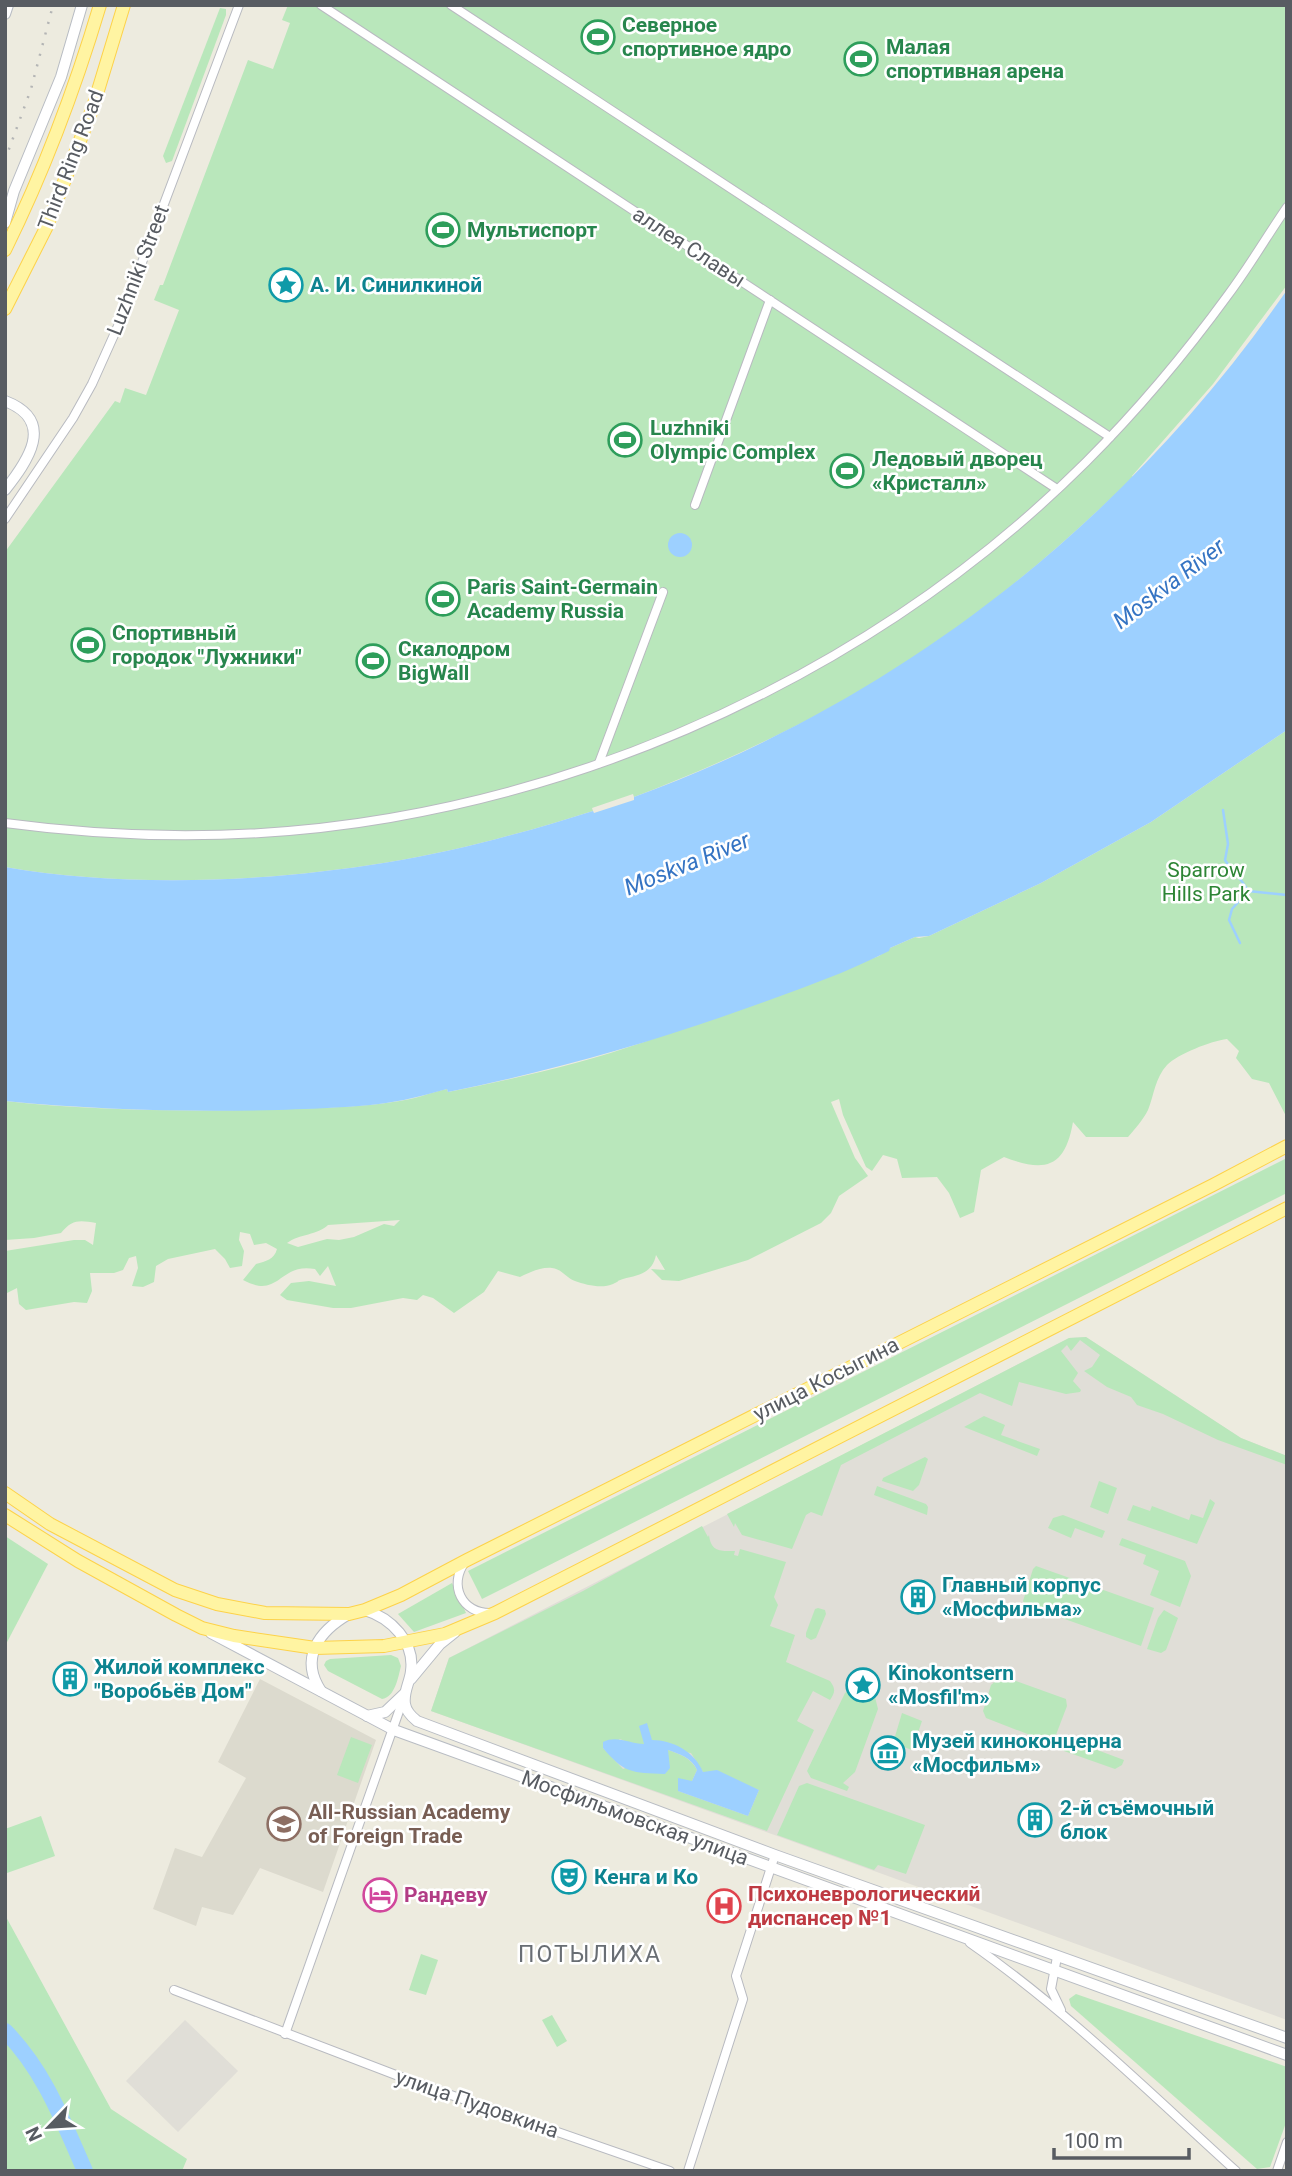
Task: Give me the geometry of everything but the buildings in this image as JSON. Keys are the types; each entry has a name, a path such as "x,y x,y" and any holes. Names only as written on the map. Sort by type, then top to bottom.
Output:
{"main road":[{"path":"5,14 8,5"},
{"path":"5,223 14,191 61,77 82,5"},
{"name":"Third Ring Road","path":"5,250 48,160 100,5"},
{"name":"Third Ring Road","path":"5,310 47,226 93,107 124,5"},
{"path":"5,401 24,413 34,438 28,458 5,490"},
{"name":"улица Косыгина","path":"5,1493 50,1524 175,1590 209,1602 265,1613 349,1614 365,1610 401,1595 1287,1146"},
{"path":"202,1628 262,1641 315,1648 406,1643 461,1628 1287,1208"},
{"name":"Мосфильмовская улица","path":"5,1515 78,1561 322,1694 394,1730 1287,2055"},
{"path":"162,1607 175,1608 180,1604 175,1590"},
{"path":"365,1610 389,1622 406,1643 412,1663 405,1693 385,1712 367,1716"},
{"name":"улица Косыгина","path":"315,1648 327,1628 349,1614"},
{"path":"409,1681 440,1644 461,1628"},
{"path":"315,1648 312,1671 322,1694"},
{"name":"Мосфильмовская улица","path":"405,1693 408,1711 418,1721 775,1855 1287,2038"}],"street":[{"name":"Luzhniki Street","path":"5,519 77,412 118,327 239,5"},
{"name":"аллея Славы","path":"321,5 1057,489"},
{"path":"451,5 1110,437"},
{"path":"5,824 79,832 160,835 302,829 387,819 511,791 599,763 717,716 798,676 859,640 939,586 1057,489 1110,437 1167,373 1230,293 1287,207"},
{"path":"695,505 770,300"},
{"path":"599,763 663,592"},
{"path":"467,1560 458,1577 460,1597 475,1611 495,1613"},
{"path":"285,2034 405,1693"},
{"path":"688,2171 743,1999 736,1976 775,1855"},
{"path":"964,1938 1011,1971 1062,2013 1237,2171"},
{"path":"1057,1957 1051,1989 1062,2013"},
{"name":"улица Пудовкина","path":"174,1990 422,2085 670,2171"},
{"path":"1277,2171 1287,2142"}],"shaded area":[{"name":"Kinokontsern «Mosfil'm»","path":"1086,1337 1241,1438 1287,1456 1287,2020 431,1711 449,1658 1069,1338"},
{"name":"All-Russian Academy of Foreign Trade","path":"260,1679 376,1740 323,1892 260,1868 233,1915 202,1907 196,1926 153,1909 175,1848 202,1857 246,1778 218,1762"},
{"path":"185,2020 238,2071 178,2132 126,2081"}],"green space":[{"name":"Luzhniki Olympic Complex","path":"288,5 1287,5 1287,285 1213,384 1133,477 1060,545 982,609 894,671 822,712 748,749 634,797 633,794 592,808 593,811 452,850 390,862 260,877 194,880 65,875 5,867 5,552 115,401 120,403 125,388 146,395 179,310 154,300 160,285 163,285 248,60 273,69 290,23 282,20"},
{"path":"220,8 226,9 226,15 172,161 166,163 163,156"},
{"name":"Sparrow Hills Park","path":"1287,730 1287,1118 1269,1083 1252,1079 1236,1058 1239,1051 1227,1039 1195,1049 1167,1065 1157,1081 1148,1110 1128,1137 1086,1137 1073,1122 1065,1149 1051,1163 1031,1165 1004,1157 981,1170 974,1212 960,1218 949,1193 937,1177 902,1178 897,1159 883,1155 872,1171 866,1167 843,1115 839,1099 831,1102 855,1158 868,1176 839,1196 831,1213 821,1223 748,1260 679,1281 662,1280 651,1269 665,1270 656,1255 644,1273 604,1286 575,1281 552,1268 540,1269 520,1277 498,1271 484,1292 454,1313 433,1298 423,1295 417,1300 403,1298 351,1308 333,1308 287,1300 280,1295 291,1283 309,1281 336,1286 328,1266 320,1276 315,1269 303,1268 265,1286 243,1280 256,1264 272,1258 277,1249 266,1243 254,1245 250,1234 240,1232 239,1240 244,1251 242,1266 230,1268 215,1249 168,1259 156,1266 154,1282 143,1287 132,1286 138,1268 136,1256 129,1258 123,1270 114,1273 90,1273 92,1291 87,1303 74,1302 26,1310 19,1304 17,1288 5,1294 5,1251 74,1240 85,1240 93,1245 96,1223 77,1222 61,1233 5,1240 5,1101 144,1110 372,1105 407,1100 447,1089 448,1092 547,1070 674,1032 879,956 915,937 929,936 1041,883 1151,822","holes":["400,1220 394,1226 384,1224 354,1237 327,1239 298,1247 287,1243 328,1225"]},
{"path":"1287,1158 1287,1193 482,1599 468,1571"},
{"path":"1086,1337 1241,1438 1287,1456 1287,1465 1218,1440 1137,1405 1131,1397 1107,1387 1084,1371 1092,1367 1100,1355 1080,1340 1071,1351 1067,1345 1061,1351 1078,1373 1073,1381 1080,1392 1066,1394 1019,1382 1012,1406 980,1393 841,1465 822,1516 811,1512 806,1515 792,1549 742,1535 727,1514 1069,1338"},
{"path":"984,1416 1005,1425 1001,1435 1040,1449 1037,1456 964,1427"},
{"path":"925,1457 928,1459 919,1485 913,1491 882,1481 883,1478"},
{"path":"1099,1481 1117,1488 1108,1514 1090,1507"},
{"path":"877,1486 926,1504 927,1515 874,1495"},
{"path":"1210,1499 1215,1503 1197,1544 1127,1520 1133,1505 1150,1511 1152,1506 1189,1520 1191,1514 1203,1518"},
{"path":"1063,1515 1105,1531 1102,1538 1075,1528 1071,1538 1048,1528 1053,1518"},
{"path":"702,1526 712,1545 718,1550 735,1551 734,1555 738,1556 740,1549 786,1562 774,1597 778,1605 770,1626 795,1635 786,1662 830,1681 834,1690 830,1700 813,1691 797,1721 814,1730 767,1831 431,1711 449,1658 583,1591","holes":["620,1739 632,1744 691,1753 703,1772 759,1790 748,1816 678,1791 692,1781 697,1770 692,1762 681,1755 668,1750 623,1769 603,1748"]},
{"path":"5,1536 48,1564 5,1646"},
{"path":"1122,1538 1185,1561 1191,1576 1180,1607 1150,1595 1159,1571 1143,1564 1146,1555 1119,1545"},
{"path":"1036,1566 1154,1608 1141,1646 1025,1605 1023,1601"},
{"path":"452,1583 466,1613 414,1632 398,1614"},
{"path":"815,1609 825,1610 826,1614 816,1638 811,1640 806,1637 806,1633"},
{"path":"1164,1610 1178,1618 1166,1650 1161,1653 1147,1649 1158,1618"},
{"path":"391,1655 398,1658 401,1666 393,1691 382,1699 328,1671 324,1665 330,1659"},
{"path":"1000,1677 1066,1699 1067,1706 1054,1740 1048,1742 986,1718 983,1711 991,1685"},
{"path":"851,1689 875,1697 878,1709 855,1772 843,1783 849,1787 847,1791 811,1778 807,1771 845,1693"},
{"path":"902,1713 922,1721 912,1750 893,1743"},
{"path":"351,1737 372,1745 358,1783 337,1775"},
{"path":"1065,1738 1124,1760 1122,1765 1115,1769 1064,1751 1062,1746"},
{"path":"807,1783 925,1825 906,1874 878,1865 874,1870 777,1835 799,1786"},
{"path":"41,1816 55,1856 7,1873 5,1829"},
{"path":"5,1915 111,2109 187,2159 182,2171 5,2171"},
{"path":"421,1954 438,1960 426,1995 409,1990"},
{"path":"1076,1994 1287,2067 1287,2120 1270,2167 1257,2169 1071,2006 1069,1999"},
{"path":"552,2015 567,2041 557,2047 542,2020"}],"water":[{"name":"Moskva River","path":"1287,290 1287,730 1151,822 1041,883 929,936 915,937 890,948 889,951 841,973 696,1026 548,1069 404,1100 332,1108 175,1110 5,1101 5,867 65,875 194,880 260,877 390,862 452,850 593,811 594,813 634,800 634,797 732,757 826,709 915,655 1000,594 1080,527 1155,453 1224,374"},
{"path":"680,533 689,536 692,545 689,554 680,557 671,554 668,545 671,536"},
{"path":"647,1723 652,1740 668,1742 689,1753 703,1772 717,1770 759,1790 748,1816 678,1791 678,1778 692,1781 697,1770 689,1759 681,1755 668,1750 670,1768 665,1774 644,1773 623,1767 603,1748 603,1742 613,1739 644,1744 639,1726"}],"waterway":[{"path":"1223,810 1228,844 1225,860 1248,891 1232,909 1229,920 1240,943"},
{"path":"1248,891 1287,895"},
{"path":"5,2031 42,2079 85,2171"}],"railway":[{"path":"5,160 31,89 53,5"}],"place":[{"name":"Северное спортивное ядро","path":"598,37"},
{"name":"Малая спортивная арена","path":"861,59"},
{"name":"Мультиспорт","path":"443,230"},
{"name":"А. И. Синилкиной","path":"286,285"},
{"name":"Luzhniki Olympic Complex","path":"625,440"},
{"name":"Ледовый дворец «Кристалл»","path":"847,471"},
{"name":"Paris Saint-Germain Academy Russia","path":"443,599"},
{"name":"Спортивный городок \"Лужники\"","path":"88,645"},
{"name":"Скалодром BigWall","path":"373,661"},
{"name":"Главный корпус «Мосфильма»","path":"918,1597"},
{"name":"Жилой комплекс \"Воробьёв Дом\"","path":"70,1679"},
{"name":"Kinokontsern «Mosfil'm»","path":"863,1685"},
{"name":"Музей киноконцерна «Мосфильм»","path":"888,1753"},
{"name":"2-й съёмочный блок","path":"1035,1820"},
{"name":"All-Russian Academy of Foreign Trade","path":"284,1824"},
{"name":"Кенга и Ко","path":"569,1877"},
{"name":"Рандеву","path":"380,1895"},
{"name":"Психоневрологический диспансер №1","path":"724,1906"}],"district":[{"name":"ПОТЫЛИХА","path":"590,1954"}]}
